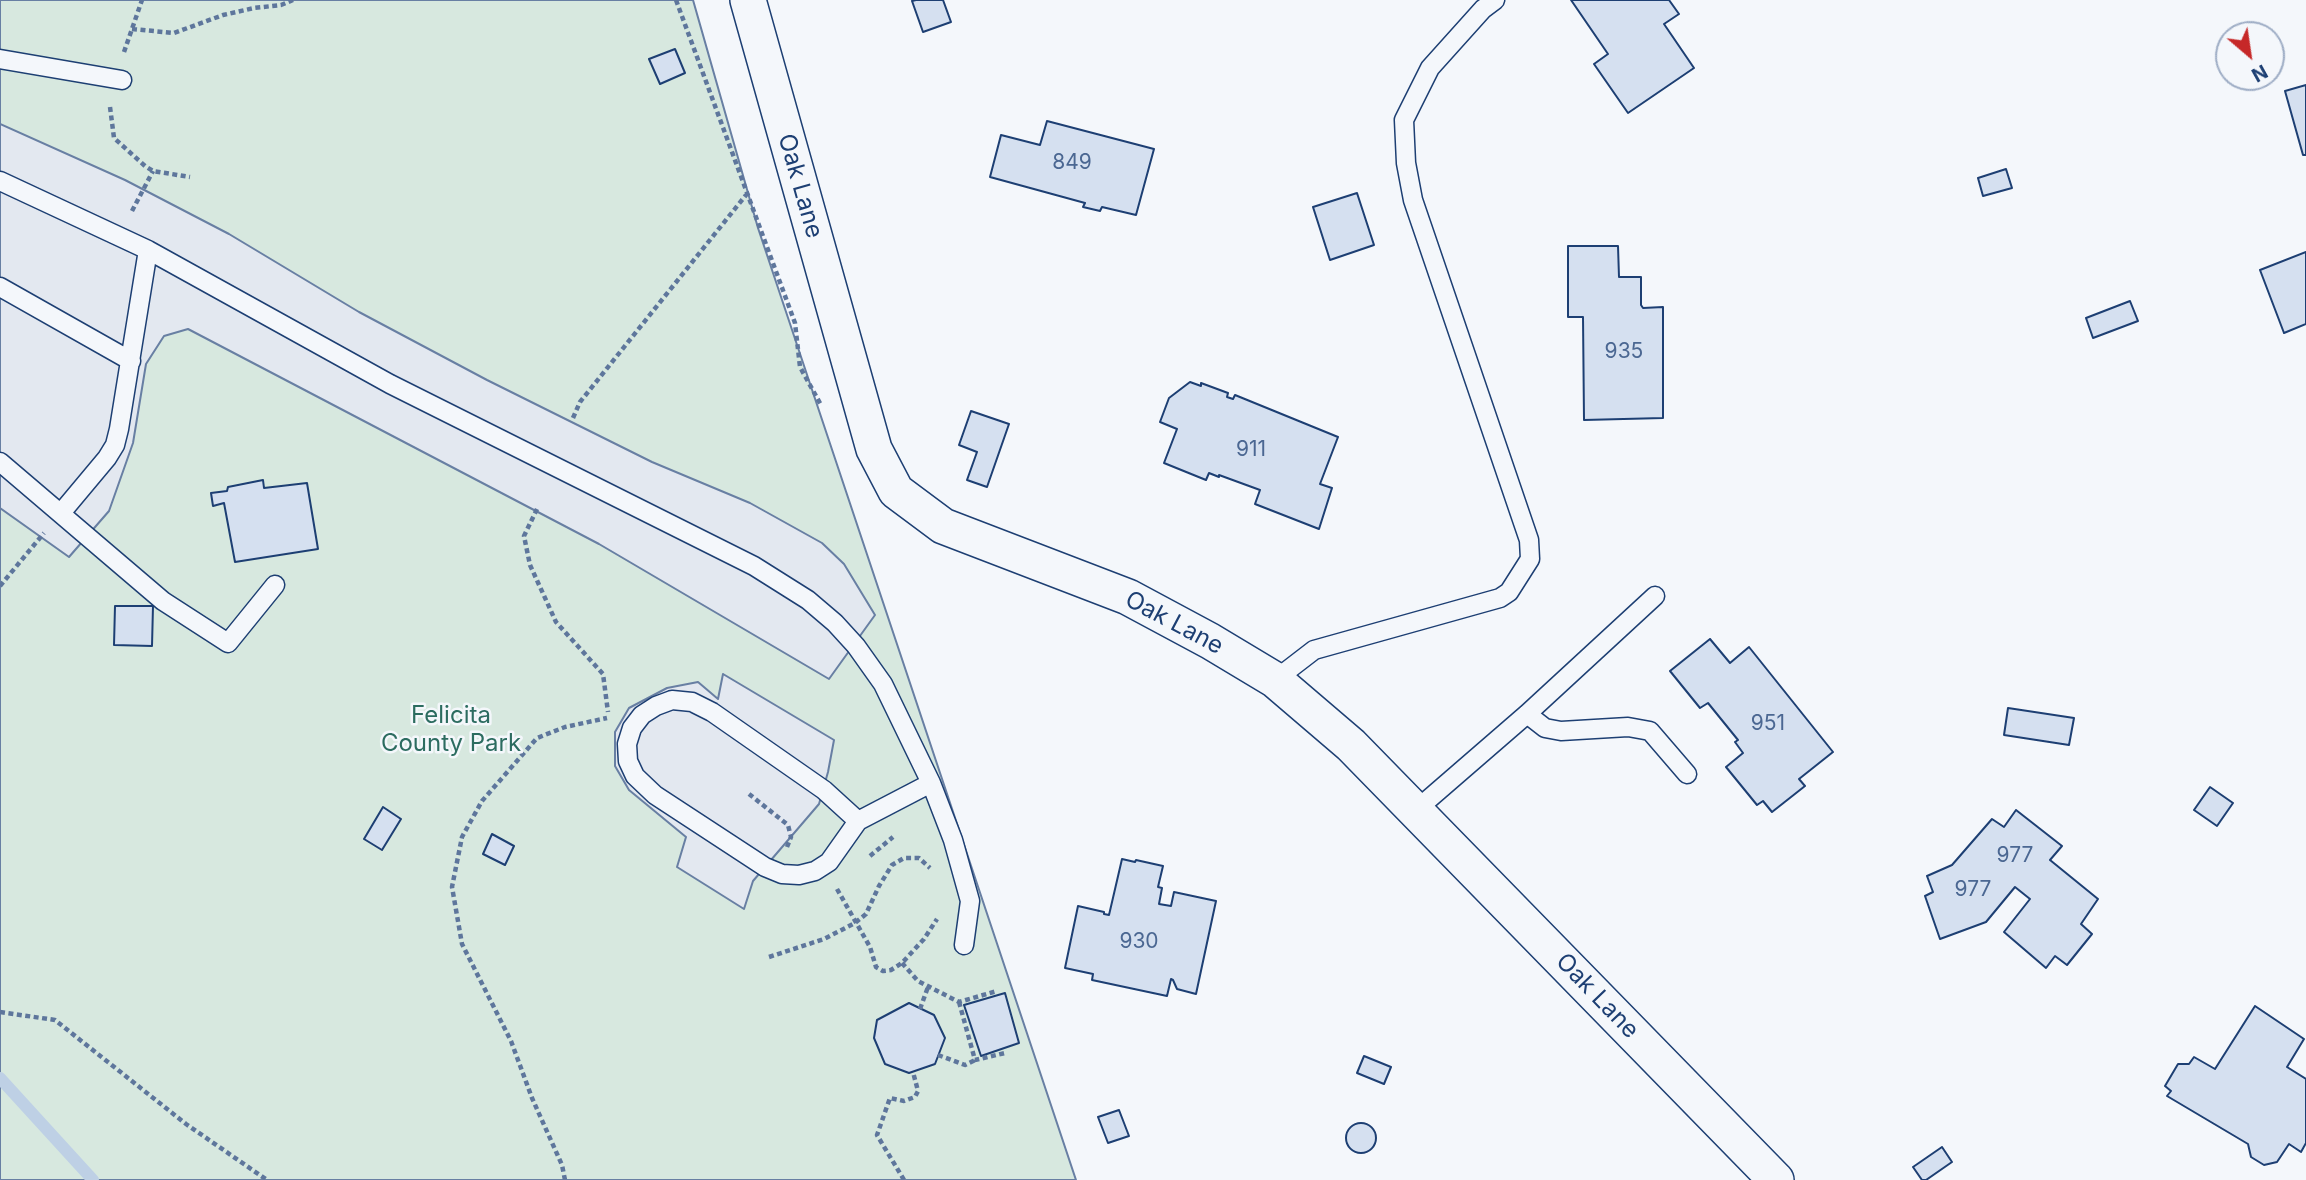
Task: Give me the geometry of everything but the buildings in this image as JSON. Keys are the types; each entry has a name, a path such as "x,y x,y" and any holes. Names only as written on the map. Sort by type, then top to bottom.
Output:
{"street":[{"name":"Oak Lane","path":"748,0 874,449 897,491 943,526 1128,597 1275,680 1351,745 1776,1180"}],"lane":[{"path":"1275,680 1314,650 1500,598 1509,592 1530,559 1529,540 1413,200 1406,163 1404,120 1430,68 1483,9 1495,0"},
{"path":"0,59 115,79"},
{"path":"0,181 148,250 390,384 754,566 808,600 856,646 883,684 931,783 953,840 970,901 964,945"},
{"path":"61,513 115,445 148,250"},
{"path":"0,288 131,360"},
{"path":"0,462 163,601 228,643 275,585"},
{"path":"1415,811 1527,714 1655,596"},
{"path":"858,821 824,790 712,712 692,702 672,700 656,706 642,715 632,728 627,744 628,761 635,776 654,795 765,867 782,874 815,872 829,862 858,821 931,783"},
{"path":"1527,714 1545,728 1561,730 1628,727 1650,731 1688,775"}],"path":[{"path":"142,0 115,79 111,122 114,138 153,171 190,177"},
{"path":"132,29 174,33 223,15 281,5 293,0"},
{"path":"676,0 795,323 800,367 827,415"},
{"path":"119,237 153,171"},
{"path":"573,418 580,402 747,194"},
{"path":"537,509 524,536 530,565 556,622 603,674 608,718 565,727 537,738 482,801 462,837 452,887 462,944 511,1041 532,1098 562,1165 565,1180"},
{"path":"0,586 61,513"},
{"path":"749,794 788,825 791,837 785,854"},
{"path":"769,957 824,939 855,923 866,914 892,864 904,858 919,858 936,873"},
{"path":"834,880 870,947 876,967 883,971 891,970 902,963 924,939 942,910"},
{"path":"902,963 928,988 959,1002 997,990"},
{"path":"920,1009 928,988"},
{"path":"959,1002 975,1060"},
{"path":"0,1012 55,1020 186,1124 267,1180"},
{"path":"938,1055 964,1065 1005,1053"},
{"path":"904,1180 877,1136 890,1098 904,1101 915,1097 918,1091 913,1072"}],"green space":[{"name":"Felicita County Park","path":"0,0 693,0 758,228 1076,1180 0,1180"}],"shaded area":[{"path":"0,124 125,180 229,234 359,312 487,380 652,462 750,503 822,543 844,564 875,615 829,679 599,544 188,329 164,336 146,364 133,443 109,511 69,557 0,508"},
{"path":"723,674 834,740 819,804 753,881 744,909 677,867 686,837 629,790 615,766 615,732 629,708 667,688 698,682 718,699"}],"waterway":[{"path":"0,1078 93,1180"}]}
